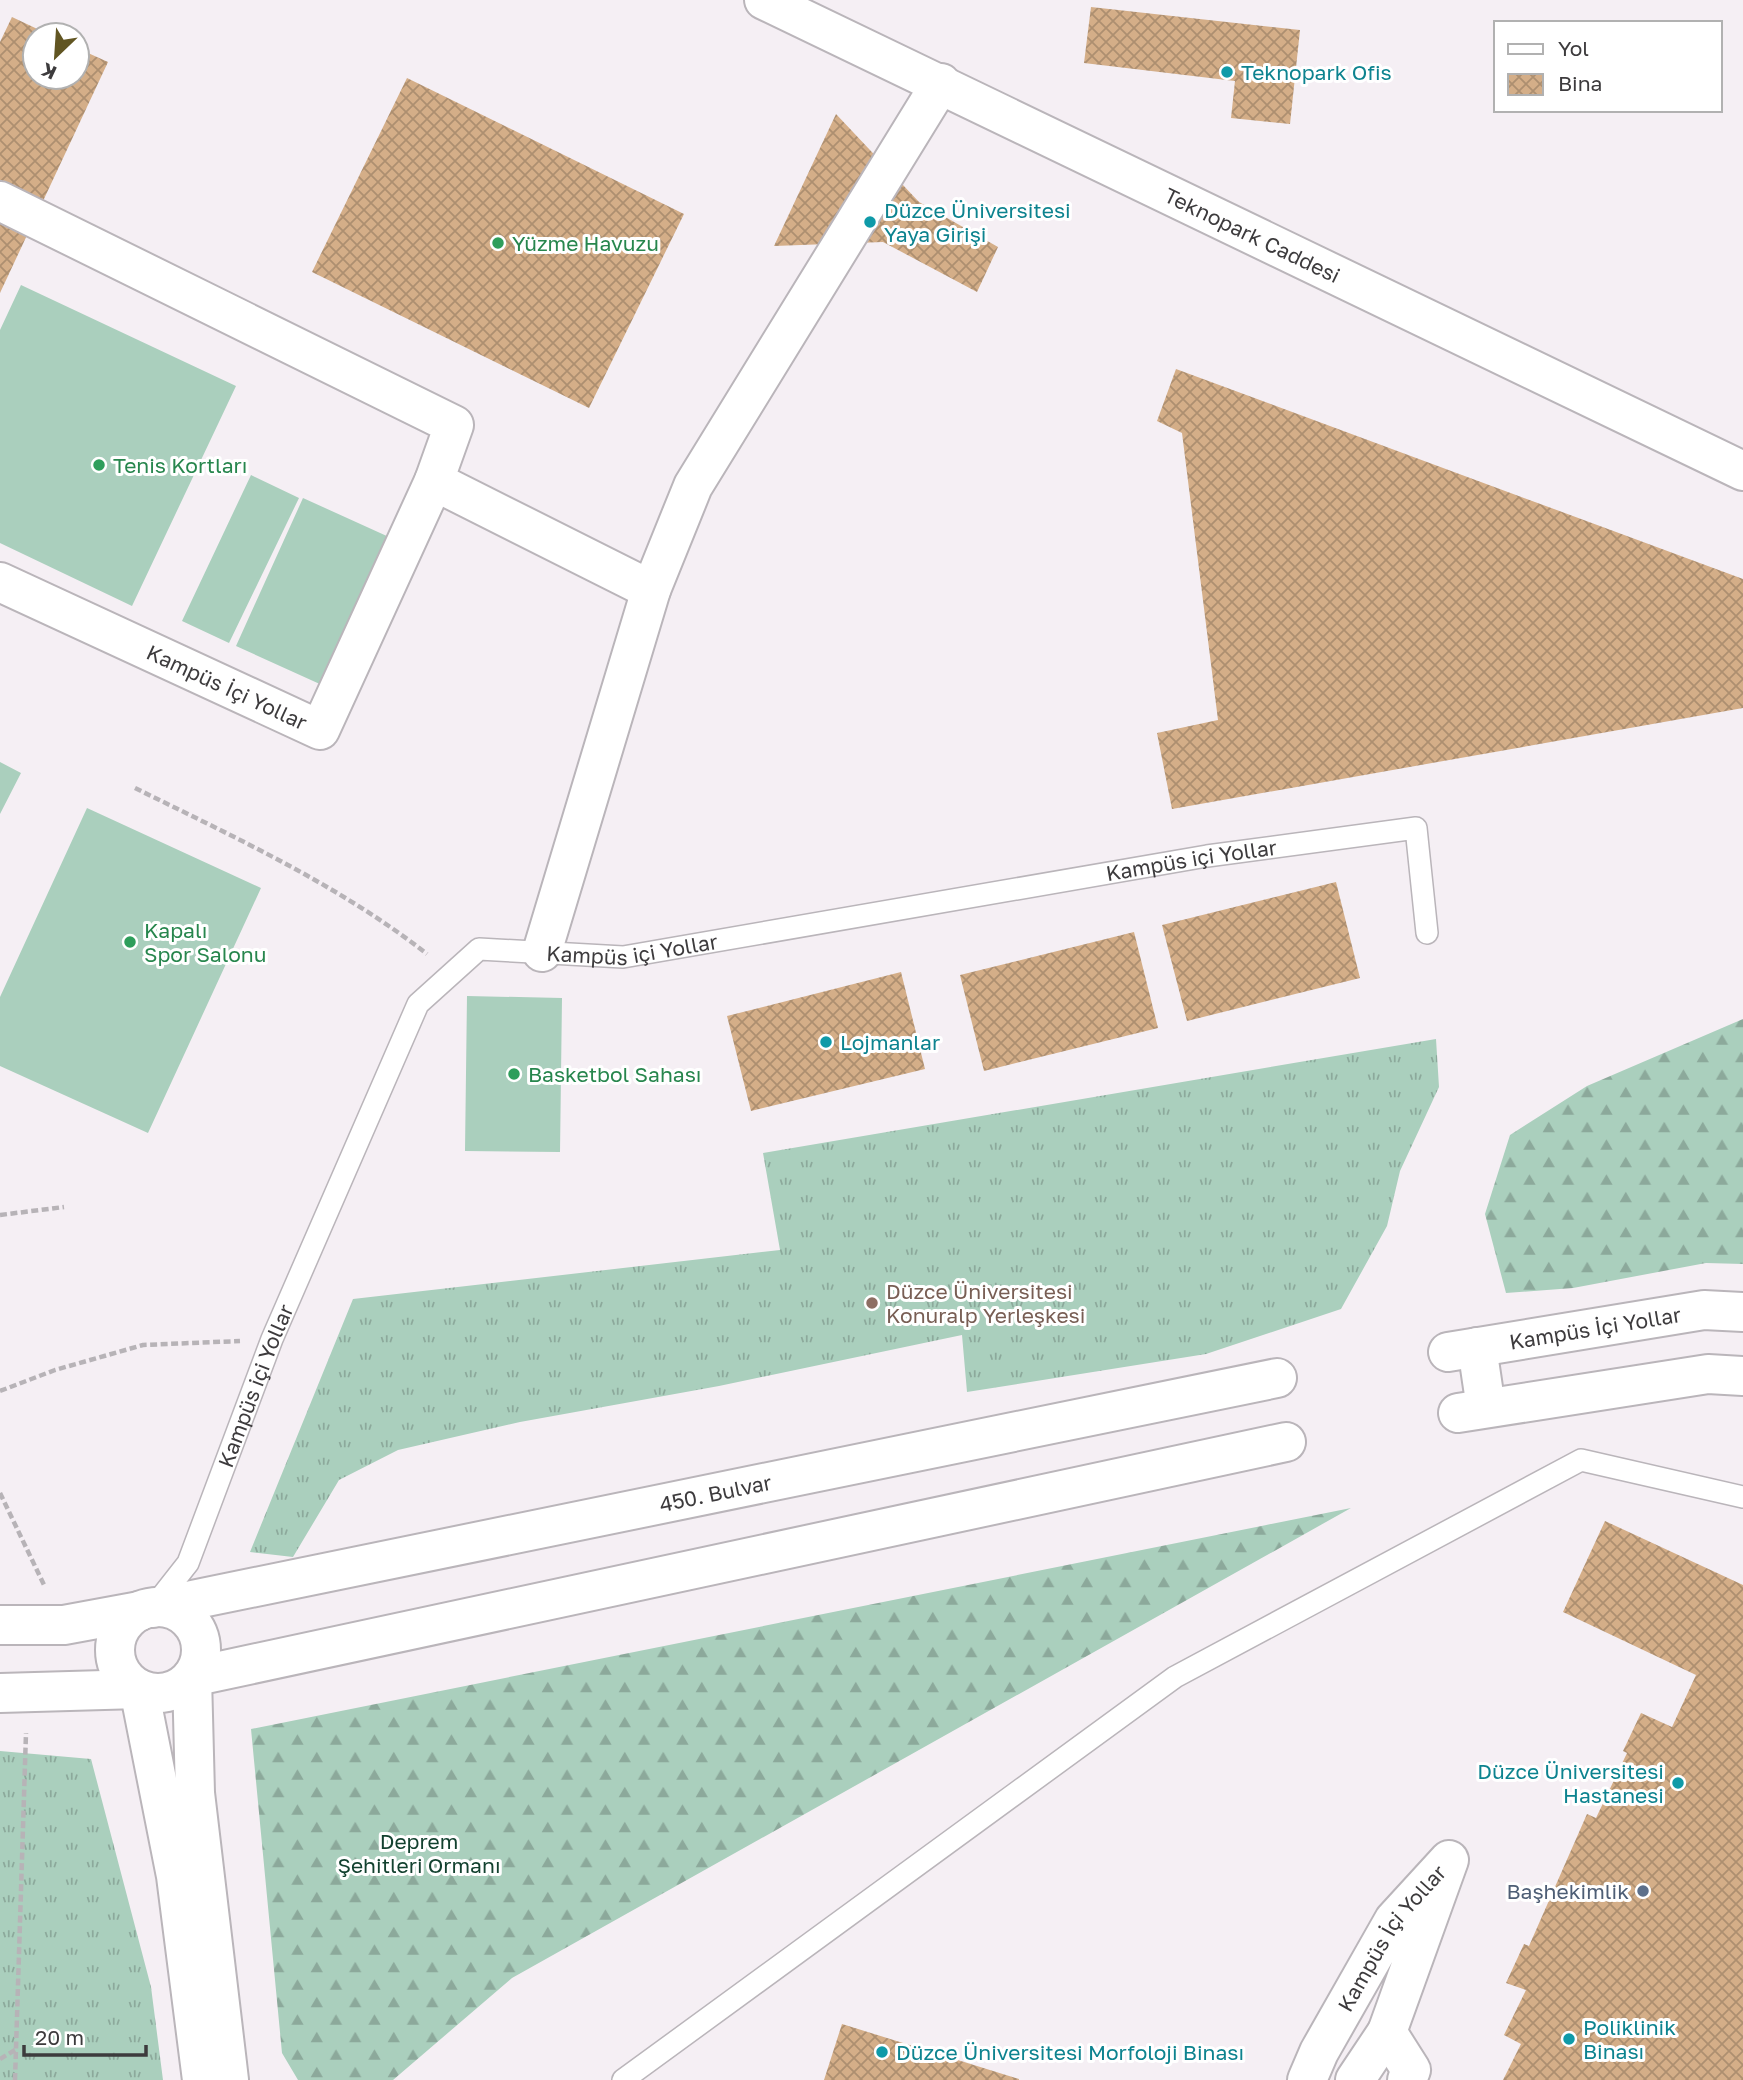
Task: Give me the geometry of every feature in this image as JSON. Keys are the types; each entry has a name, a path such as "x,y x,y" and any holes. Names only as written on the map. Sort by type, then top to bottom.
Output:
{"street":[{"name":"Teknopark Caddesi","path":"764,0 1743,471"},
{"path":"542,953 651,590 693,486 941,83"},
{"name":"Kampüs İçi Yollar","path":"0,201 454,425 434,481 320,730 0,582"},
{"path":"434,481 651,590"},
{"name":"Kampüs İçi Yollar","path":"1743,1312 1704,1310 1463,1349 1472,1410 1708,1374 1743,1376"},
{"name":"450. Bulvar","path":"0,1625 64,1625 1277,1378"},
{"path":"14,1693 139,1689 167,1692 181,1687 192,1677 1286,1442"},
{"path":"202,2080 176,1876 139,1689 120,1669 115,1650 120,1630 128,1619 146,1609 180,1612 199,1635 200,1657 192,1677 195,1793 229,2080"},
{"name":"Kampüs İçi Yollar","path":"1307,2080 1319,2052 1394,1920 1449,1860 1387,2032"},
{"path":"1355,2080 1387,2032 1412,2070 1407,2080"}],"lane":[{"name":"Kampüs içi Yollar","path":"146,1609 188,1563 272,1339 418,1004 479,949 623,957 1207,856 1416,828 1427,933"},
{"path":"622,2080 1175,1677 1581,1460 1743,1497"}],"path":[{"path":"135,788 247,844 390,925 453,973"},
{"path":"0,1215 64,1207"},
{"path":"0,1391 54,1370 143,1345 272,1339"},
{"path":"0,1493 64,1625"},
{"path":"14,1693 15,2080"},
{"path":"0,2059 16,2049"}],"green space":[{"name":"Tenis Kortları","path":"21,285 236,386 132,606 0,543 0,330"},
{"path":"251,475 299,498 229,643 182,621"},
{"path":"303,498 400,542 333,690 236,646"},
{"path":"0,762 21,773 0,814"},
{"name":"Kapalı Spor Salonu","path":"87,808 261,888 148,1133 0,1066 0,997"},
{"name":"Basketbol Sahası","path":"467,996 562,998 560,1152 465,1151"},
{"path":"1743,1019 1743,1264 1706,1263 1573,1288 1506,1293 1485,1214 1510,1135 1587,1086"},
{"path":"1436,1039 1439,1087 1400,1171 1387,1226 1341,1309 1206,1354 967,1392 962,1335 719,1386 520,1422 398,1450 339,1480 293,1557 250,1552 353,1299 780,1250 763,1153"},
{"name":"Deprem Şehitleri Ormanı","path":"1351,1508 512,1978 393,2080 298,2080 282,2053 251,1729"},
{"path":"0,1751 91,1759 151,1987 163,2080 0,2080"}],"building":[{"name":"Teknopark Ofis","path":"1091,7 1300,30 1290,124 1231,118 1235,81 1084,63"},
{"path":"12,17 21,21 21,91 91,91 91,54 108,62 0,293 0,42"},
{"name":"Yüzme Havuzu","path":"407,78 684,214 589,408 312,272"},
{"name":"Düzce Üniversitesi Yaya Girişi","path":"836,114 919,202 998,247 977,292 883,242 774,246"},
{"path":"1176,369 1743,579 1743,708 1172,809 1157,733 1218,720 1182,433 1157,421"},
{"path":"1336,882 1360,978 1187,1021 1162,925"},
{"name":"Lojmanlar","path":"1134,932 1158,1028 984,1071 960,975"},
{"name":"Lojmanlar","path":"901,972 925,1069 751,1111 727,1016"},
{"name":"Düzce Üniversitesi Hastanesi","path":"1605,1521 1743,1585 1743,2080 1503,2080 1521,2044 1504,2035 1526,1990 1506,1983 1524,1944 1529,1946 1587,1814 1596,1818 1627,1753 1623,1751 1641,1713 1672,1727 1696,1675 1563,1612"},
{"name":"Düzce Üniversitesi Morfoloji Binası","path":"842,2024 1019,2079 1019,2080 824,2080"}],"place":[{"name":"Teknopark Ofis","path":"1227,72"},
{"name":"Düzce Üniversitesi Yaya Girişi","path":"870,222"},
{"name":"Yüzme Havuzu","path":"498,243"},
{"name":"Tenis Kortları","path":"99,465"},
{"name":"Kapalı Spor Salonu","path":"130,942"},
{"name":"Lojmanlar","path":"826,1042"},
{"name":"Basketbol Sahası","path":"514,1074"},
{"name":"Düzce Üniversitesi Konuralp Yerleşkesi","path":"872,1303"},
{"name":"Düzce Üniversitesi Hastanesi","path":"1678,1783"},
{"name":"Başhekimlik","path":"1643,1891"},
{"name":"Poliklinik Binası","path":"1569,2039"},
{"name":"Düzce Üniversitesi Morfoloji Binası","path":"882,2052"}]}
